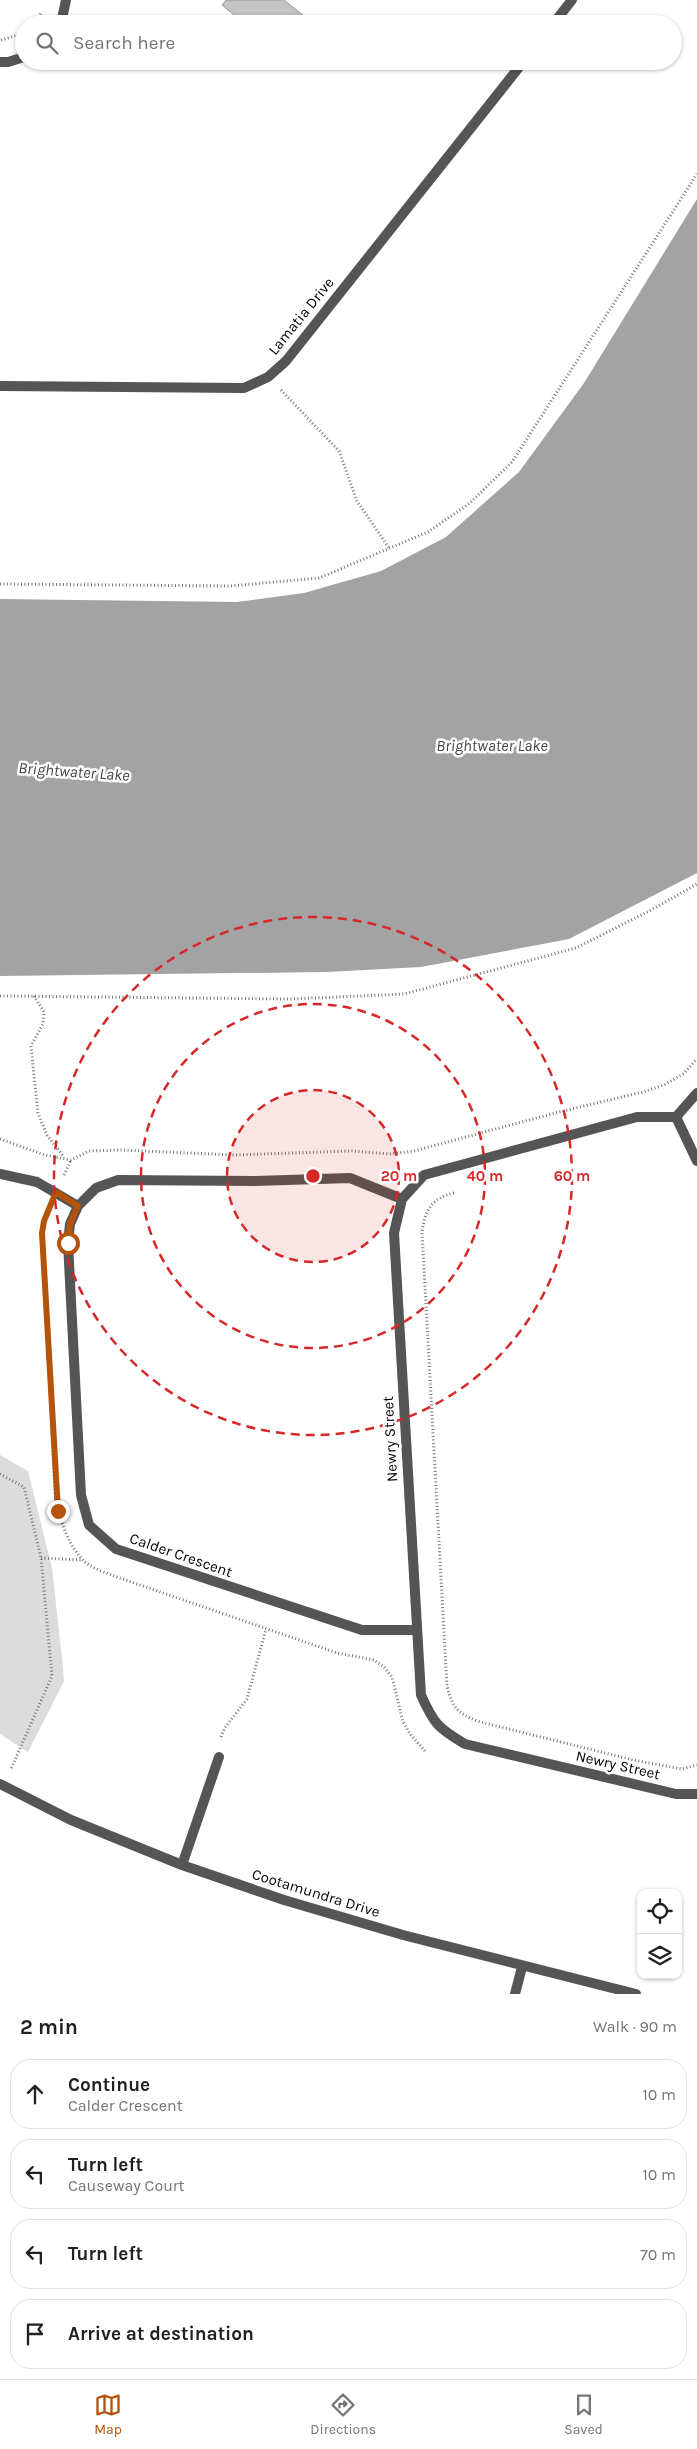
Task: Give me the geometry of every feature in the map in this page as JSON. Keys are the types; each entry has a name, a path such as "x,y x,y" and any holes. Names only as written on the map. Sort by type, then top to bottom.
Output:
{"street":[{"path":"63,15 66,0"},
{"path":"561,15 572,0"},
{"path":"0,62 15,60"},
{"name":"Lamatia Drive","path":"0,386 244,388 268,377 286,360 517,70"},
{"path":"402,1199 424,1176 637,1117 676,1117 697,1093"},
{"path":"676,1117 697,1162"},
{"path":"0,1174 37,1182 78,1206"},
{"name":"Calder Crescent","path":"402,1199 350,1178 255,1181 118,1180 96,1188 78,1206 70,1224 68,1243 81,1495 89,1525 116,1549 270,1601 362,1630 416,1630"},
{"name":"Newry Street","path":"402,1199 394,1233 416,1630 421,1695 432,1720 443,1732 465,1744 676,1794 697,1794"},
{"path":"182,1865 219,1757"},
{"name":"Cootamundra Drive","path":"2,1785 71,1820 182,1865 293,1903 522,1967 636,1994"},
{"path":"515,1994 522,1967"}],"path":[{"path":"0,40 15,36"},
{"path":"0,584 230,586 319,578 428,532 470,503 512,462 697,174"},
{"path":"268,377 339,450 356,501 389,548"},
{"path":"0,996 291,999 404,994 576,948 655,908 697,884"},
{"path":"34,996 44,1012 43,1024 31,1046 38,1113 47,1134 64,1158"},
{"path":"425,1751 410,1734 403,1722 392,1678 384,1667 374,1660 337,1653 266,1629 114,1576 94,1568 83,1560 62,1525 55,1493 42,1233 44,1221 71,1160 89,1151 234,1155 329,1151 390,1154 414,1151 657,1088 682,1074 697,1059"},
{"path":"0,1139 44,1155 71,1160"},
{"path":"454,1193 442,1196 432,1204 424,1215 422,1232 447,1687 455,1708 460,1714 477,1721 633,1760 682,1769 697,1765"},
{"path":"0,1474 24,1487 41,1558 52,1676 2,1785"},
{"path":"41,1558 83,1560"},
{"path":"219,1757 224,1729 248,1699 266,1629"}],"shaded area":[{"path":"0,1455 28,1471 52,1568 63,1668 64,1681 28,1752 0,1734"}],"water":[{"name":"Brightwater Lake","path":"697,199 697,873 569,939 421,967 327,972 0,976 0,599 237,602 304,593 381,571 446,537 519,472 584,383"}],"building":[{"path":"226,0 284,0 303,15 234,15 222,5"}],"route":[{"path":"58,1511 55,1493 42,1233 44,1221 56,1192 78,1206 70,1224 68,1243"}]}
